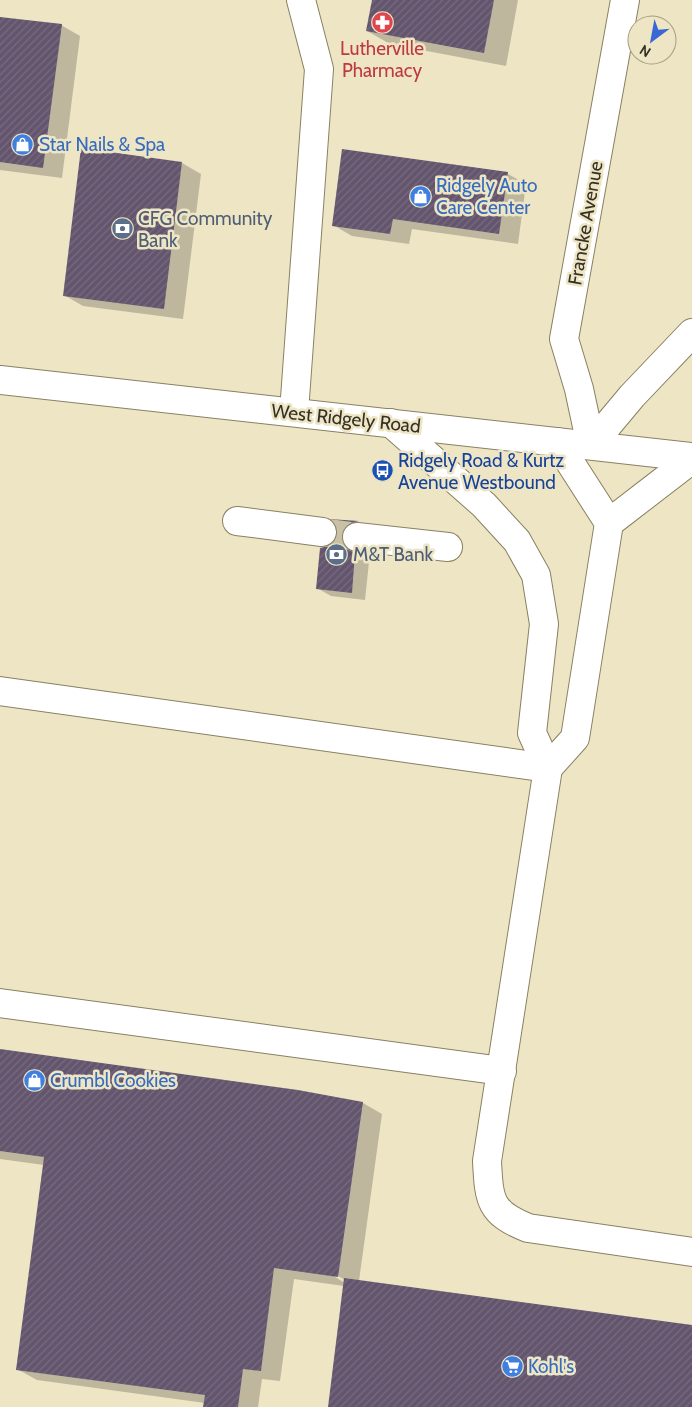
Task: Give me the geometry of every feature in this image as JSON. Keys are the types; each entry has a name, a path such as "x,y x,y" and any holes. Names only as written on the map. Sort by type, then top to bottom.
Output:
{"street":[{"path":"294,412 319,68 301,0"},
{"name":"Francke Avenue","path":"591,445 579,389 564,339 625,0"},
{"path":"591,445 632,396 692,333"},
{"name":"West Ridgely Road","path":"0,380 591,445 692,458"},
{"path":"391,423 484,505 517,541 536,575 544,624 532,733 548,768 487,1161 488,1186 494,1208 508,1220 528,1228 692,1252"},
{"path":"548,768 575,738 609,523 558,442"},
{"path":"609,523 692,458"},
{"path":"237,521 322,532"},
{"path":"357,538 448,547"},
{"path":"0,691 548,768"},
{"path":"0,1003 502,1071"}],"building":[{"path":"372,0 494,0 484,53 366,31"},
{"path":"0,17 62,24 43,168 0,162"},
{"name":"CFG Community Bank","path":"81,148 182,162 164,309 63,296"},
{"name":"Ridgely Auto Care Center","path":"342,149 508,172 499,234 393,219 390,234 332,226"},
{"name":"M&T Bank","path":"329,519 359,521 345,527 341,536 343,544 347,549 355,553 352,593 316,589 320,548 334,542 337,534 336,526"},
{"path":"0,1049 298,1090 363,1102 338,1277 274,1268 261,1371 243,1369 238,1407 203,1407 205,1395 16,1370 44,1157 0,1151"},
{"name":"Kohl's","path":"344,1278 692,1325 692,1407 328,1407"}],"tunnel":[{"path":"322,532 357,537"}],"place":[{"name":"Lutherville Pharmacy","path":"382,22"},
{"name":"Star Nails & Spa","path":"23,144"},
{"name":"Ridgely Auto Care Center","path":"420,196"},
{"name":"CFG Community Bank","path":"122,229"},
{"name":"Ridgely Road & Kurtz Avenue Westbound","path":"382,471"},
{"name":"M&T Bank","path":"337,554"},
{"name":"Crumbl Cookies","path":"34,1080"},
{"name":"Kohl's","path":"512,1366"}]}
